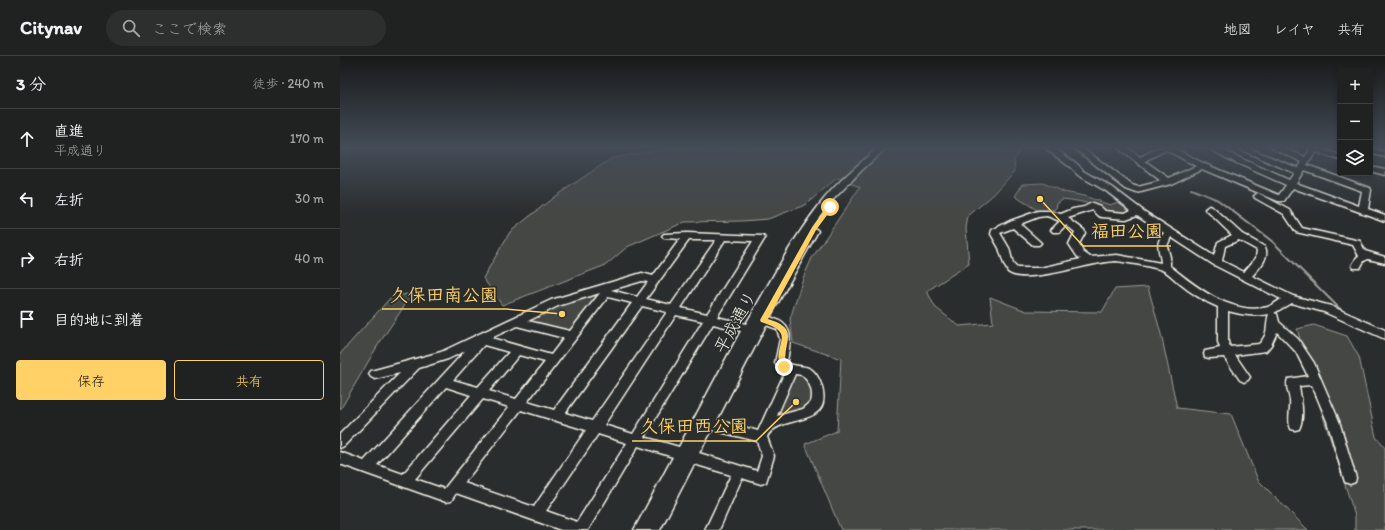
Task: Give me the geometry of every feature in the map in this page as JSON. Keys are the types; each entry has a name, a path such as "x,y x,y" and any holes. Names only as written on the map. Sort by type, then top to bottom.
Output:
{"street":[{"name":"平成通り","path":"641,530 686,455 807,228 824,204 857,170"},
{"name":"平成通り","path":"653,530 686,455 710,424 753,330 763,320 814,229 830,207 865,170"},
{"path":"1078,170 1109,189 1138,211 1217,264 1290,299 1327,309 1385,335"},
{"path":"1108,170 1129,187 1137,190 1168,182 1193,170"},
{"path":"1153,170 1168,182"},
{"path":"1212,170 1280,199 1300,170"},
{"path":"1261,170 1292,184 1385,218"},
{"path":"1314,170 1367,190 1363,210"},
{"path":"1248,185 1244,190 1280,207 1287,212 1299,230 1308,234 1357,244 1361,253 1385,260"},
{"path":"1056,230 1064,218 1076,211 1086,210 1092,206 1097,208 1102,214 1126,216 1138,211"},
{"path":"1209,209 1239,236 1262,249 1261,259 1246,277"},
{"path":"1089,261 1080,254 1074,244 1080,230 1064,218 1054,214 1040,213 1013,223 995,232 1004,248 1010,267 1014,271 1021,272 1070,267 1089,261 1116,258 1165,267 1188,287 1223,305 1246,312 1272,309 1290,299"},
{"path":"1013,223 1036,243"},
{"path":"1165,267 1165,259 1161,244 1170,232"},
{"path":"453,486 581,530 760,238 667,236"},
{"path":"556,416 687,236"},
{"path":"1217,264 1221,244 1239,236"},
{"path":"537,514 722,238"},
{"path":"1357,266 1360,259 1364,258 1364,254"},
{"path":"375,374 415,365 444,356 555,303 605,290 642,277 654,280"},
{"path":"605,290 640,301 753,330"},
{"path":"340,458 446,496 605,290"},
{"path":"1223,305 1223,342 1227,352 1244,377"},
{"path":"1209,354 1262,348 1267,344 1274,324 1272,309"},
{"path":"710,424 763,432 778,421 806,414 818,402 819,397 816,387 810,376 801,370 791,371 784,367 781,363 785,339 784,331 778,324 763,320"},
{"path":"517,322 571,336"},
{"path":"1274,324 1291,338 1301,350 1310,365 1333,421 1350,478"},
{"path":"482,339 552,360"},
{"path":"366,467 482,339"},
{"path":"405,481 517,350"},
{"path":"340,442 415,365"},
{"path":"444,382 761,478 768,456 763,432 791,371"},
{"path":"1295,426 1296,401 1292,382 1315,380"},
{"path":"712,530 739,471"}],"shaded area":[{"path":"594,170 1015,170 994,194 968,216 966,228 969,264 927,291 935,307 959,326 993,323 990,297 1026,311 1102,312 1115,289 1148,287 1161,334 1177,408 1231,414 1258,480 1308,530 841,530 805,444 837,431 841,359 793,343 790,319 803,278 812,258 860,187 837,178 805,205 768,219 685,222 627,247 606,265 502,305 483,278 510,232 554,197"},
{"path":"1043,183 1064,192 1084,196 1110,205 1123,200 1136,210 1120,215 1111,213 1088,203 1062,199 1057,203 1056,209 1040,213 1015,196 1023,184"},
{"path":"602,292 569,333 524,321 555,306"},
{"path":"413,293 378,345 340,410 340,354 391,297"},
{"path":"1314,325 1347,336 1359,357 1376,437 1385,448 1385,530 1355,530 1355,516 1297,329"},
{"path":"791,371 810,376 813,407 765,428"}],"waterway":[{"path":"1191,189 1218,200 1273,242 1343,312"}],"place":[{"name":"福田公園","path":"1040,199"},
{"name":"久保田南公園","path":"562,314"},
{"name":"久保田西公園","path":"796,402"}],"route":[{"path":"784,367 781,363 781,358 785,339 784,331 778,324 763,320 814,229 830,207"}]}
